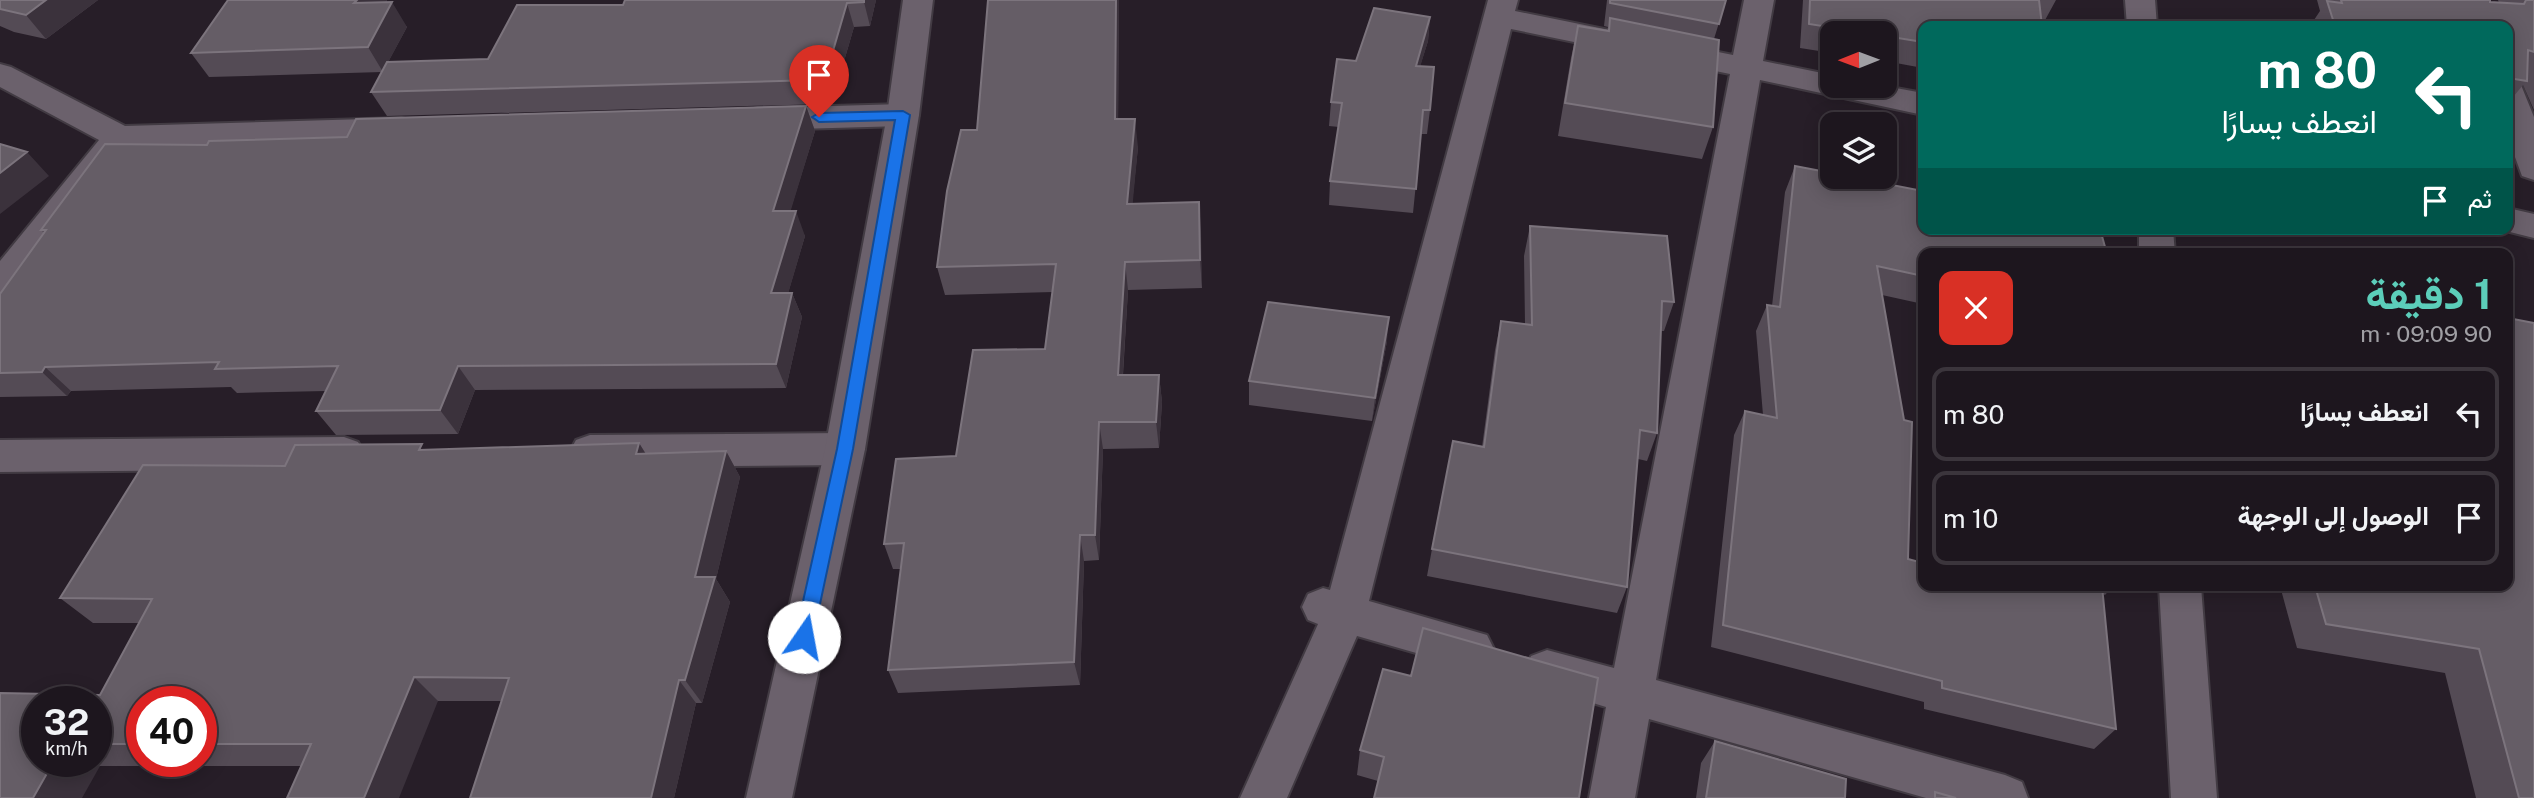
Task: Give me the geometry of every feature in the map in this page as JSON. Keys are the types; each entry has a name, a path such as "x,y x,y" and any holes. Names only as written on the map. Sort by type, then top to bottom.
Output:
{"street":[{"path":"769,798 845,449 903,115 919,0"},
{"path":"1612,798 1759,0"},
{"path":"2140,0 2142,21"},
{"path":"1263,798 1334,610 1501,8 1746,68 1820,83"},
{"path":"0,74 120,137 428,129"},
{"path":"1893,98 1918,103"},
{"path":"2513,103 2534,168"},
{"path":"721,120 903,115"},
{"path":"0,286 120,137"},
{"path":"2513,221 2534,226"},
{"path":"554,452 845,449"},
{"path":"0,456 374,453"},
{"path":"2180,591 2194,798"},
{"path":"1334,610 2006,798"}],"building":[{"path":"0,0 46,0 26,15 0,9"},
{"path":"228,0 392,2 368,47 191,53"},
{"path":"625,0 864,2 847,3 828,68 819,68 815,80 371,92 387,62 488,59 517,5 623,5"},
{"path":"988,0 1116,0 1115,119 1135,119 1127,204 1199,202 1200,260 1125,262 1118,375 1159,375 1156,422 1099,422 1095,535 1080,535 1074,662 888,670 904,543 884,544 896,459 956,456 973,350 1045,349 1056,264 937,267 947,191 961,130 977,130"},
{"path":"1610,0 1726,0 1719,24 1610,3"},
{"path":"1810,0 2039,0 2041,21 1918,21 1918,41 1897,38 1897,21 1820,21 1820,26 1809,24"},
{"path":"2341,0 2490,0 2524,4 2526,0 2534,0 2534,52 2528,50 2527,81 2513,79 2513,21 2333,21 2327,1 2342,3"},
{"path":"1374,8 1430,17 1416,66 1434,67 1430,110 1423,110 1416,189 1330,181 1342,103 1331,102 1337,59 1356,61"},
{"path":"1610,18 1719,40 1713,127 1565,103 1578,26 1609,31"},
{"path":"806,106 773,211 796,211 771,293 792,293 776,364 458,366 440,410 316,411 338,366 215,369 219,362 45,367 42,372 0,373 0,294 46,230 41,230 105,144 207,145 209,141 347,137 356,119"},
{"path":"0,144 27,152 0,173"},
{"path":"1795,166 1820,171 1820,189 1897,189 1897,186 1918,190 1918,235 2102,235 2105,248 1918,248 1918,275 1877,266 1904,420 1912,422 1908,559 1918,562 1918,591 2102,591 2116,729 1942,688 1942,681 1723,625 1745,411 1777,418 1767,305 1780,307"},
{"path":"1530,226 1667,236 1674,302 1662,301 1657,433 1640,430 1627,587 1432,549 1453,441 1484,447 1501,321 1532,325"},
{"path":"1268,302 1389,317 1375,398 1249,381"},
{"path":"2513,319 2534,323 2534,798 2519,798 2479,649 2326,624 2316,591 2513,591"},
{"path":"639,443 636,454 726,451 695,577 715,577 685,680 679,680 651,798 470,798 509,678 414,677 364,798 287,798 311,744 217,744 217,686 126,686 126,744 112,744 112,686 105,686 152,599 60,598 143,465 285,466 295,445 422,444 419,450"},
{"path":"1423,628 1598,678 1579,798 1374,798 1384,757 1360,750 1383,669 1411,676"},
{"path":"0,693 21,693 21,777 45,777 33,798 0,798"},
{"path":"1715,741 1846,779 1845,798 1706,798"},
{"path":"1935,792 1956,798 1935,798"}],"route":[{"path":"804,637 845,449 903,115 819,117"}]}
